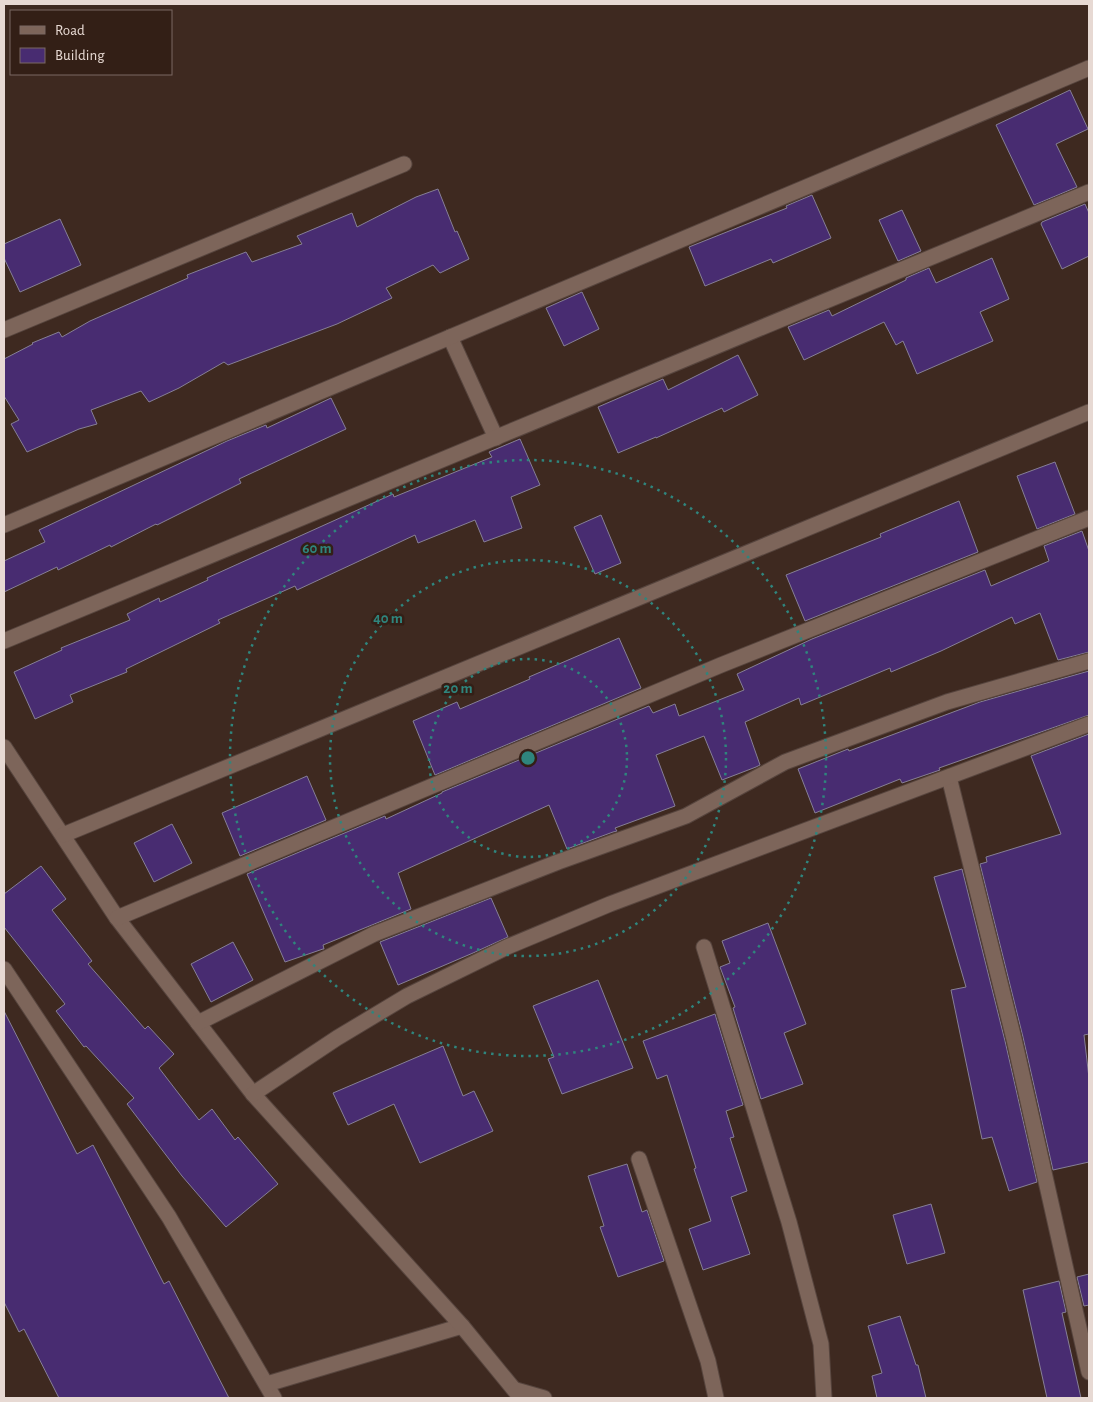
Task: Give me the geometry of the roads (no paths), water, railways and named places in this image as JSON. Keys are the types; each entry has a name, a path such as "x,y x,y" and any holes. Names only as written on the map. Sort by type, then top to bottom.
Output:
{"street":[{"path":"4,525 1089,68"},
{"path":"4,330 404,164"},
{"path":"4,641 1089,192"},
{"path":"450,337 496,438"},
{"path":"63,835 1089,412"},
{"path":"117,918 712,669 1089,518"},
{"path":"198,1023 374,934 558,862 686,816 786,762 947,702 1089,661"},
{"path":"253,1094 337,1038 407,996 507,947 610,904 1089,724"},
{"path":"4,747 117,918 253,1094 462,1326 518,1394 544,1398"},
{"path":"949,777 1014,1039 1089,1372"},
{"path":"704,947 789,1222 821,1344 824,1398"},
{"path":"4,969 169,1217 274,1398"},
{"path":"639,1159 708,1361 716,1398"},
{"path":"267,1384 462,1326"}]}
